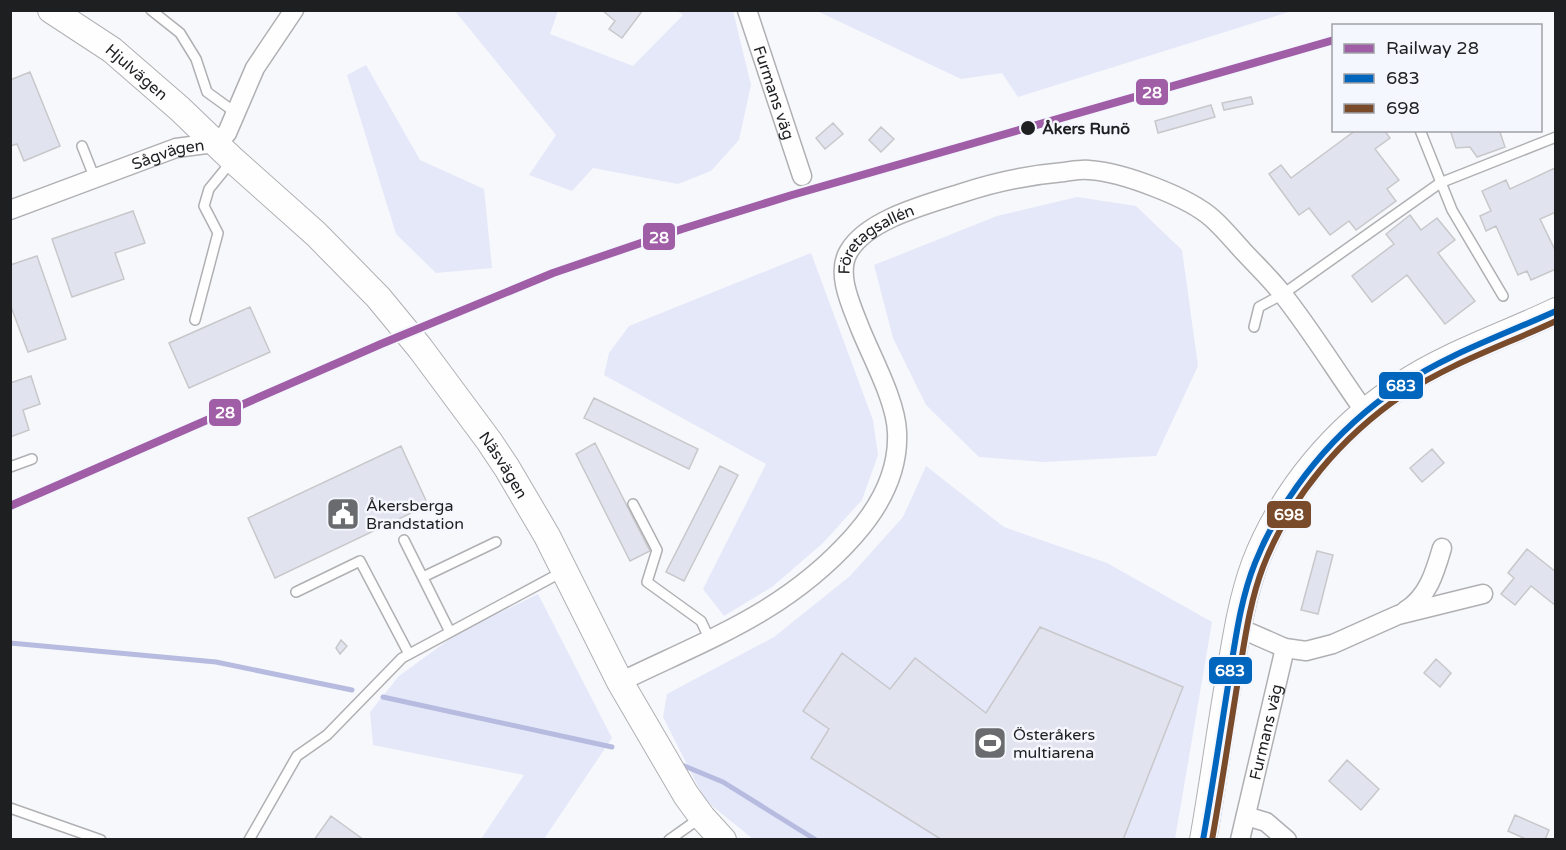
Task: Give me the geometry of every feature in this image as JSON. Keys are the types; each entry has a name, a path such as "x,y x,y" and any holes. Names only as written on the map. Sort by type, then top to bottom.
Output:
{"street":[{"name":"Hjulvägen","path":"51,10 111,50 180,109 214,142"},
{"name":"Sågvägen","path":"10,210 176,148 214,142 227,134 255,68 294,10"},
{"name":"Furmans väg","path":"747,10 802,176"},
{"name":"Näsvägen","path":"214,142 316,234 378,297 420,348 483,432 507,468 564,571 620,682 686,795 723,840"},
{"name":"Företagsallén","path":"620,682 710,640 767,610 820,572 860,529 884,494 892,473 897,431 892,406 851,303 844,275 845,261 850,249 874,228 917,208 975,189 1034,175 1088,170 1130,178 1173,195 1212,217 1283,294 1365,412"},
{"path":"1203,840 1237,627 1256,562 1279,515 1319,456 1365,412 1394,390 1427,370 1556,312"},
{"path":"1237,627 1285,648 1306,651 1324,647 1398,615 1415,605 1424,595 1442,548"},
{"path":"1398,615 1483,594"},
{"name":"Furmans väg","path":"1240,840 1285,648"},
{"path":"1246,816 1266,822 1287,840"}],"lane":[{"path":"151,10 180,33 196,59 207,92 236,113"},
{"path":"1421,132 1452,210 1503,296"},
{"path":"1254,327 1259,308 1283,294 1440,183 1556,137"},
{"path":"82,146 95,180"},
{"path":"195,320 218,233 204,206 209,189 233,160"},
{"path":"10,467 32,459"},
{"path":"633,504 657,550 647,582 700,621 710,640"},
{"path":"404,540 450,632"},
{"path":"423,577 496,542"},
{"path":"296,592 360,561 409,654"},
{"path":"249,840 297,756 327,735 402,658 564,571"},
{"path":"10,808 101,840"},
{"path":"669,840 702,817"}],"shaded area":[{"path":"455,11 558,11 550,34 633,66 683,15 677,11 733,11 751,85 739,140 711,171 678,184 593,168 572,191 529,175 556,135"},
{"path":"817,11 1292,11 1018,97 1002,73 961,79"},
{"path":"366,65 420,160 484,189 492,268 436,273 396,234 347,75"},
{"path":"1077,197 1136,206 1182,250 1198,366 1156,456 1044,462 979,457 926,405 893,338 874,265 997,216"},
{"path":"811,253 873,420 878,455 862,500 823,543 772,587 724,616 703,589 766,464 604,375 609,353 629,326"},
{"path":"926,466 1004,527 1107,563 1212,622 1175,839 753,839 705,800 663,717 667,694 774,637 850,576 903,517"},
{"path":"538,594 612,738 544,839 481,839 524,775 373,745 370,712 399,676 458,633"}],"building":[{"path":"602,10 643,10 622,38 609,29 615,21"},
{"path":"30,72 60,146 24,161 17,144 10,146 10,80"},
{"path":"1251,97 1253,104 1224,110 1222,103"},
{"path":"1211,105 1215,117 1158,133 1155,121"},
{"path":"833,123 843,134 825,149 816,138"},
{"path":"881,127 894,139 881,152 869,140"},
{"path":"1353,132 1386,132 1390,138 1375,149 1399,180 1387,189 1396,201 1356,230 1349,221 1330,235 1309,208 1299,215 1269,174 1281,165 1291,178"},
{"path":"1451,132 1500,132 1505,147 1477,157 1470,147 1456,148"},
{"path":"1555,168 1556,212 1540,219 1556,252 1556,269 1531,280 1527,271 1518,275 1496,226 1486,231 1480,216 1491,211 1482,191 1506,180 1510,189"},
{"path":"133,211 145,243 115,253 124,279 72,297 52,239"},
{"path":"1410,215 1421,230 1437,218 1455,240 1438,253 1475,301 1445,324 1407,275 1372,302 1352,276 1394,244 1386,234"},
{"path":"37,256 66,339 28,352 10,304 10,265"},
{"path":"250,307 270,352 189,388 169,343"},
{"path":"31,376 40,404 23,410 29,430 10,437 10,383"},
{"path":"594,398 698,449 689,469 584,418"},
{"path":"595,443 650,551 630,561 576,454"},
{"name":"Åkersberga Brandstation","path":"401,446 428,505 275,578 248,518"},
{"path":"1432,449 1444,463 1422,482 1410,468"},
{"path":"720,466 738,475 684,581 666,572"},
{"path":"1527,549 1556,572 1556,606 1531,586 1515,605 1501,594 1514,578 1508,573"},
{"path":"1317,551 1333,555 1318,614 1301,610"},
{"name":"Österåkers multiarena","path":"1040,627 1183,687 1123,840 942,840 811,758 829,729 803,711 842,653 890,689 915,658 986,713"},
{"path":"341,640 347,646 340,654 336,648"},
{"path":"1436,659 1451,673 1440,687 1424,673"},
{"path":"1347,760 1379,789 1361,810 1329,781"},
{"path":"1515,815 1549,830 1545,840 1528,840 1508,831"},
{"path":"331,816 364,840 314,840"}],"waterway":[{"path":"10,643 216,662 352,690"},
{"path":"383,697 612,747"},
{"path":"682,765 723,782 816,840"}],"rail line":[{"name":"28","path":"10,506 381,344 553,273 682,229 792,195 1332,41"}],"transit line":[{"name":"683","path":"1203,840 1237,631 1246,590 1267,536 1297,487 1314,464 1354,422 1400,386 1437,364 1556,311"},
{"name":"698","path":"1212,840 1243,647 1255,593 1274,541 1303,493 1339,449 1381,411 1404,394 1459,364 1556,321"}],"place":[{"name":"Åkers Runö","path":"1028,128"},
{"name":"Åkersberga Brandstation","path":"343,514"},
{"name":"Österåkers multiarena","path":"990,743"}]}
